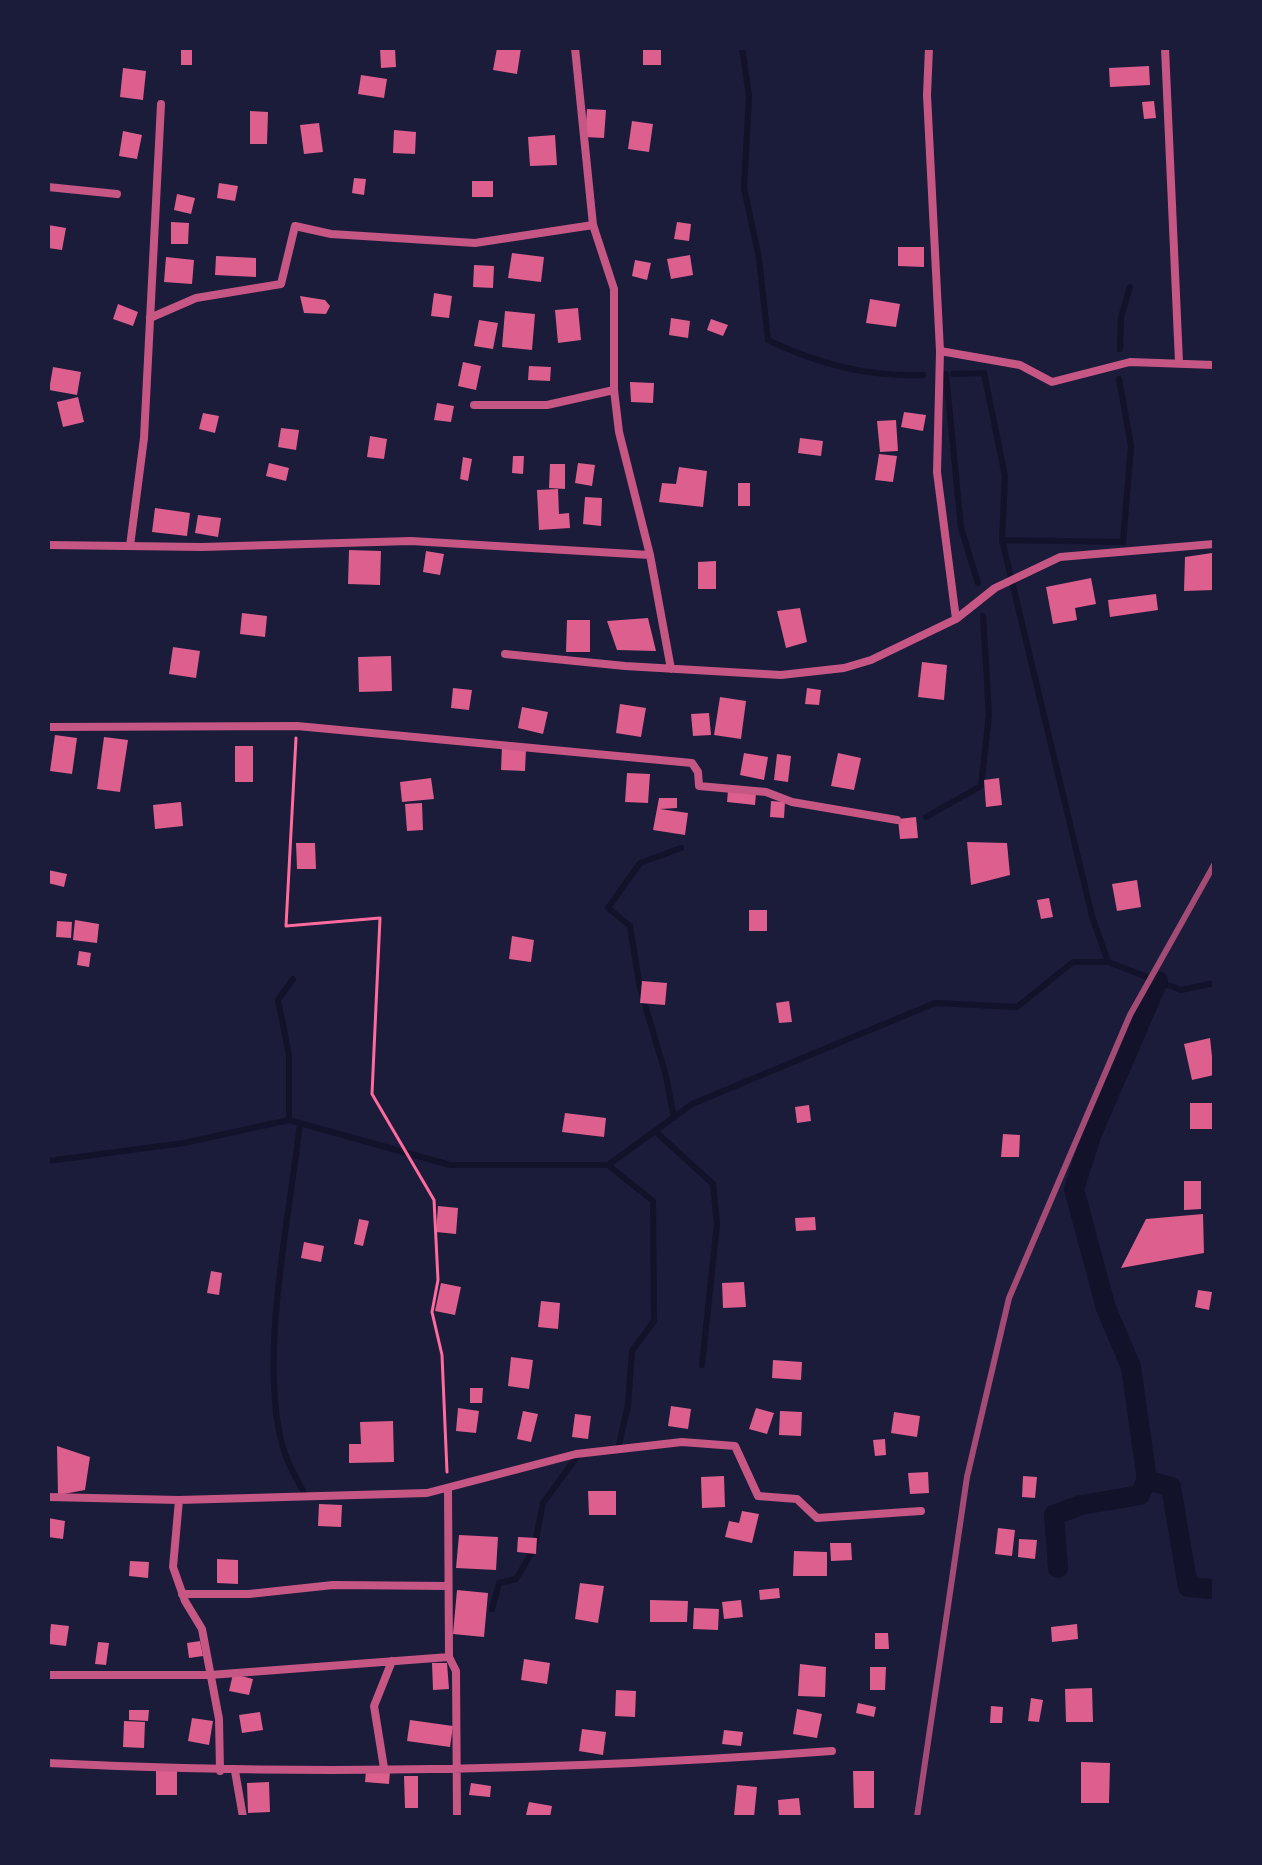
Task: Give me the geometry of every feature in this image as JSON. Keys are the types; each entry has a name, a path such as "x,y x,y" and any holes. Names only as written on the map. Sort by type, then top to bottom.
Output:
{"street":[{"path":"575,48 593,225 614,289 614,390 623,450 650,555 671,669"},
{"path":"929,48 927,95 940,351 937,472 956,619"},
{"path":"1165,48 1179,362"},
{"path":"130,546 144,438 161,104"},
{"path":"48,187 117,194"},
{"path":"150,318 196,298 281,284 295,226 331,234 475,243 593,225"},
{"path":"940,351 1020,365 1052,382 1130,362 1214,365"},
{"path":"474,405 547,405 614,390"},
{"path":"48,545 411,541 650,555"},
{"path":"505,654 781,675 844,668 871,660 956,619 995,588 1060,557 1214,544"},
{"path":"48,727 297,726 692,763 698,772 699,786 766,792 792,802 897,820"},
{"path":"48,1497 179,1500 427,1493 576,1454 682,1442 735,1446 758,1496 797,1499 817,1518 921,1511"},
{"path":"448,1489 449,1657 456,1671 457,1817"},
{"path":"179,1500 173,1567 182,1594 202,1629 219,1719 220,1771"},
{"path":"182,1594 249,1594 333,1585 448,1586"},
{"path":"48,1675 210,1675 449,1657"},
{"path":"384,1768 374,1706 392,1661"},
{"path":"48,1763 235,1771 646,1764 832,1751"},
{"path":"235,1771 243,1817"}],"path":[{"path":"297,726 286,926 380,918 372,1094 434,1200 438,1280 432,1312 442,1355 448,1489"}],"building":[{"path":"181,48 192,48 192,65 181,65"},
{"path":"380,48 395,48 396,67 381,68"},
{"path":"497,48 521,48 517,74 493,70"},
{"path":"643,48 661,48 661,65 643,65"},
{"path":"1149,66 1150,85 1110,87 1109,68"},
{"path":"123,68 146,71 143,100 120,97"},
{"path":"361,75 387,79 384,98 358,94"},
{"path":"1154,101 1156,118 1144,119 1142,102"},
{"path":"587,109 606,110 604,138 585,137"},
{"path":"250,111 268,112 267,144 250,144"},
{"path":"632,121 653,124 649,152 628,149"},
{"path":"319,123 323,152 304,154 300,125"},
{"path":"394,130 416,132 415,154 393,153"},
{"path":"123,131 142,135 137,159 119,156"},
{"path":"555,135 557,165 530,166 528,137"},
{"path":"354,178 366,179 364,195 352,193"},
{"path":"472,181 493,181 493,197 472,197"},
{"path":"219,183 238,186 235,201 217,198"},
{"path":"177,194 195,198 191,214 174,210"},
{"path":"171,222 189,223 188,244 171,244"},
{"path":"677,222 691,224 689,241 674,239"},
{"path":"48,225 66,228 62,250 48,248"},
{"path":"898,247 924,247 924,267 898,266"},
{"path":"512,253 544,257 541,282 508,278"},
{"path":"690,255 693,275 671,279 667,259"},
{"path":"216,256 256,258 256,277 215,275"},
{"path":"166,257 194,260 192,284 164,282"},
{"path":"635,260 651,263 647,280 632,276"},
{"path":"474,265 494,266 493,288 473,287"},
{"path":"434,293 452,296 449,318 431,316"},
{"path":"300,296 325,300 330,306 326,314 304,313"},
{"path":"870,299 900,304 896,327 866,323"},
{"path":"118,304 138,312 133,326 113,319"},
{"path":"578,308 581,340 558,343 555,310"},
{"path":"505,311 535,314 532,350 502,347"},
{"path":"671,318 690,321 688,338 669,335"},
{"path":"711,319 728,325 723,336 707,330"},
{"path":"479,320 498,323 493,349 474,346"},
{"path":"463,362 481,366 476,390 458,386"},
{"path":"529,366 551,367 550,381 528,380"},
{"path":"53,367 81,372 77,395 49,390"},
{"path":"630,382 654,383 653,403 631,402"},
{"path":"78,397 84,422 63,427 57,402"},
{"path":"437,403 454,406 451,422 434,420"},
{"path":"904,412 926,415 923,431 901,427"},
{"path":"203,413 219,416 215,433 199,429"},
{"path":"896,420 898,451 880,452 877,421"},
{"path":"281,428 299,430 296,450 278,447"},
{"path":"370,436 387,439 384,459 367,457"},
{"path":"800,438 823,441 821,456 798,453"},
{"path":"879,454 897,456 893,482 875,480"},
{"path":"513,456 524,456 523,474 512,473"},
{"path":"463,457 472,459 468,481 460,479"},
{"path":"269,463 289,468 286,481 266,476"},
{"path":"578,463 595,465 592,486 575,483"},
{"path":"550,464 565,464 565,489 549,488"},
{"path":"679,467 707,471 703,507 659,502 662,483 676,484"},
{"path":"738,483 750,483 750,506 738,506"},
{"path":"558,489 559,514 569,513 570,528 539,530 537,490"},
{"path":"585,497 602,498 601,526 583,524"},
{"path":"155,508 190,513 187,536 152,532"},
{"path":"198,515 221,518 218,537 195,533"},
{"path":"349,550 381,551 380,585 348,584"},
{"path":"426,551 444,554 440,575 423,572"},
{"path":"1212,553 1214,590 1184,591 1185,557"},
{"path":"716,561 716,589 698,589 698,562"},
{"path":"1091,578 1096,604 1075,608 1077,620 1053,624 1046,587"},
{"path":"1156,594 1158,610 1110,617 1108,600"},
{"path":"800,608 807,642 786,648 777,611"},
{"path":"242,613 267,616 265,637 240,634"},
{"path":"648,618 656,651 617,650 607,621"},
{"path":"567,620 590,620 590,652 566,652"},
{"path":"173,647 200,651 196,678 169,674"},
{"path":"391,656 392,691 359,692 358,657"},
{"path":"922,662 947,665 944,700 918,697"},
{"path":"453,688 472,690 469,710 451,708"},
{"path":"807,688 821,690 819,705 805,704"},
{"path":"720,697 746,701 741,739 714,735"},
{"path":"620,704 646,708 641,737 616,733"},
{"path":"522,707 548,712 543,734 518,728"},
{"path":"709,713 711,735 693,736 691,714"},
{"path":"55,735 77,738 72,774 50,771"},
{"path":"104,737 128,740 120,792 97,789"},
{"path":"235,746 253,746 253,782 235,782"},
{"path":"502,746 526,748 525,771 501,770"},
{"path":"744,753 768,757 764,780 740,775"},
{"path":"838,753 861,758 854,790 831,786"},
{"path":"777,754 791,756 788,782 774,780"},
{"path":"627,773 650,774 648,803 625,802"},
{"path":"431,778 434,799 402,802 400,782"},
{"path":"999,778 1002,805 986,807 984,780"},
{"path":"728,791 756,794 755,805 727,802"},
{"path":"659,798 677,798 677,808 660,809 688,813 685,835 653,830"},
{"path":"771,801 785,802 784,818 770,817"},
{"path":"181,802 183,826 155,829 153,805"},
{"path":"422,803 423,830 407,831 405,804"},
{"path":"916,817 918,838 900,839 898,819"},
{"path":"967,842 1007,843 1010,875 971,885"},
{"path":"296,843 315,843 316,869 297,869"},
{"path":"48,870 67,874 64,887 48,883"},
{"path":"1137,880 1141,907 1117,911 1112,884"},
{"path":"1049,898 1053,917 1041,919 1037,900"},
{"path":"749,910 767,910 767,931 749,931"},
{"path":"75,920 99,924 97,943 73,940"},
{"path":"57,921 72,922 71,938 56,937"},
{"path":"512,936 534,940 531,962 509,959"},
{"path":"79,951 91,953 89,967 77,965"},
{"path":"642,981 667,983 665,1005 640,1003"},
{"path":"789,1001 792,1022 779,1023 776,1003"},
{"path":"1210,1038 1214,1075 1192,1080 1184,1044"},
{"path":"1190,1103 1214,1103 1214,1129 1190,1129"},
{"path":"809,1105 811,1121 797,1123 795,1107"},
{"path":"565,1113 606,1118 604,1137 562,1132"},
{"path":"1003,1134 1020,1135 1019,1157 1001,1157"},
{"path":"1184,1181 1201,1181 1201,1209 1184,1210"},
{"path":"438,1206 458,1208 456,1234 436,1232"},
{"path":"1203,1214 1204,1253 1121,1268 1146,1219"},
{"path":"815,1217 816,1230 796,1231 795,1218"},
{"path":"359,1219 369,1221 363,1246 354,1244"},
{"path":"304,1242 324,1246 321,1262 301,1258"},
{"path":"211,1271 222,1273 219,1295 207,1293"},
{"path":"744,1282 746,1307 723,1308 722,1283"},
{"path":"441,1283 461,1287 455,1315 435,1311"},
{"path":"1198,1290 1212,1292 1209,1310 1195,1307"},
{"path":"541,1301 560,1303 558,1329 538,1327"},
{"path":"511,1357 533,1360 529,1389 508,1386"},
{"path":"773,1360 802,1362 801,1380 772,1378"},
{"path":"470,1388 483,1388 482,1403 470,1403"},
{"path":"671,1406 691,1409 688,1429 668,1426"},
{"path":"458,1408 479,1411 476,1433 456,1431"},
{"path":"756,1408 774,1413 767,1434 749,1429"},
{"path":"523,1411 538,1414 531,1442 517,1439"},
{"path":"780,1411 802,1412 801,1436 779,1435"},
{"path":"894,1412 920,1416 917,1437 891,1433"},
{"path":"575,1414 591,1416 588,1439 572,1437"},
{"path":"393,1421 394,1462 349,1463 349,1444 361,1444 360,1422"},
{"path":"885,1439 886,1455 875,1456 873,1440"},
{"path":"57,1446 90,1457 85,1490 58,1495"},
{"path":"928,1472 929,1493 910,1494 908,1473"},
{"path":"724,1476 725,1507 702,1508 701,1477"},
{"path":"1023,1476 1037,1477 1035,1498 1022,1497"},
{"path":"588,1491 616,1491 616,1515 589,1515"},
{"path":"319,1504 342,1505 341,1527 318,1526"},
{"path":"742,1511 759,1514 752,1543 725,1537 729,1521 739,1523"},
{"path":"48,1518 65,1521 63,1539 48,1537"},
{"path":"998,1528 1015,1530 1012,1556 995,1554"},
{"path":"459,1535 498,1537 496,1570 456,1568"},
{"path":"518,1537 537,1538 536,1554 517,1552"},
{"path":"1019,1539 1037,1540 1035,1559 1018,1557"},
{"path":"830,1543 851,1543 852,1560 831,1561"},
{"path":"794,1551 827,1552 827,1576 793,1576"},
{"path":"217,1559 238,1560 238,1584 217,1583"},
{"path":"130,1561 149,1562 148,1578 129,1576"},
{"path":"580,1583 604,1586 598,1623 575,1619"},
{"path":"779,1588 780,1598 760,1600 759,1590"},
{"path":"457,1590 488,1593 484,1637 453,1634"},
{"path":"650,1600 688,1601 687,1622 650,1622"},
{"path":"741,1600 743,1617 724,1619 722,1602"},
{"path":"694,1608 719,1609 718,1630 693,1629"},
{"path":"51,1624 69,1626 66,1646 49,1644"},
{"path":"1077,1624 1078,1639 1052,1642 1051,1627"},
{"path":"875,1633 888,1633 889,1649 875,1649"},
{"path":"200,1641 203,1656 189,1658 187,1643"},
{"path":"98,1642 109,1643 106,1665 95,1664"},
{"path":"524,1659 550,1663 547,1684 521,1680"},
{"path":"432,1663 447,1663 449,1689 433,1690"},
{"path":"800,1664 826,1667 825,1697 798,1696"},
{"path":"870,1667 886,1667 885,1690 870,1690"},
{"path":"233,1674 253,1679 249,1695 229,1691"},
{"path":"1092,1688 1093,1722 1066,1722 1065,1689"},
{"path":"616,1690 636,1691 635,1717 615,1716"},
{"path":"1031,1698 1043,1700 1039,1722 1028,1721"},
{"path":"858,1703 876,1707 874,1717 856,1713"},
{"path":"991,1706 1003,1707 1002,1723 990,1723"},
{"path":"797,1709 822,1714 817,1738 793,1734"},
{"path":"129,1710 149,1710 148,1721 129,1720"},
{"path":"260,1712 263,1730 242,1733 239,1715"},
{"path":"192,1718 213,1721 209,1745 188,1741"},
{"path":"410,1720 453,1726 450,1747 407,1741"},
{"path":"124,1721 145,1722 144,1748 123,1747"},
{"path":"582,1729 606,1732 603,1755 579,1751"},
{"path":"724,1730 743,1732 741,1746 722,1744"},
{"path":"1081,1762 1110,1763 1109,1803 1081,1803"},
{"path":"156,1770 177,1771 177,1795 156,1795"},
{"path":"366,1770 390,1772 389,1784 365,1782"},
{"path":"853,1771 874,1771 874,1808 854,1808"},
{"path":"404,1776 418,1776 418,1808 405,1808"},
{"path":"269,1782 270,1812 248,1813 247,1783"},
{"path":"471,1783 491,1786 490,1797 469,1795"},
{"path":"737,1785 757,1787 754,1817 734,1816"},
{"path":"799,1798 801,1817 779,1817 778,1800"},
{"path":"529,1802 552,1806 550,1817 526,1815"}],"waterway":[{"path":"742,48 749,96 744,188 759,258 768,340 805,356 843,367 882,374 923,375"},
{"path":"1120,349 1121,317 1130,287"},
{"path":"953,374 984,373 1005,476 1002,540 1092,916 1108,962"},
{"path":"946,374 961,528 978,583"},
{"path":"1002,540 1123,542 1131,446 1119,379"},
{"path":"926,817 981,786 989,715 983,616"},
{"path":"674,1118 666,1076 640,988 630,926 608,908 640,863 681,848"},
{"path":"48,1161 184,1143 289,1120 450,1165 608,1165 692,1104 935,1003 1017,1007 1073,962 1108,962 1181,990 1214,983"},
{"path":"289,1120 289,1055 278,1000 293,979"},
{"path":"1158,981 1092,1133 1074,1189 1106,1308 1131,1367 1147,1480 1171,1487 1188,1587 1214,1589"},
{"path":"300,1123 278,1291 274,1379 277,1419 285,1454 304,1493"},
{"path":"655,1131 713,1184 717,1224 702,1365"},
{"path":"608,1165 653,1201 654,1321 632,1351 628,1405 618,1449"},
{"path":"492,1609 499,1583 516,1579 534,1549 543,1503 579,1454"},
{"path":"1058,1568 1054,1515 1081,1505 1140,1495 1147,1480"}],"railway":[{"path":"917,1817 967,1477 1009,1298 1130,1015 1214,865"}]}
